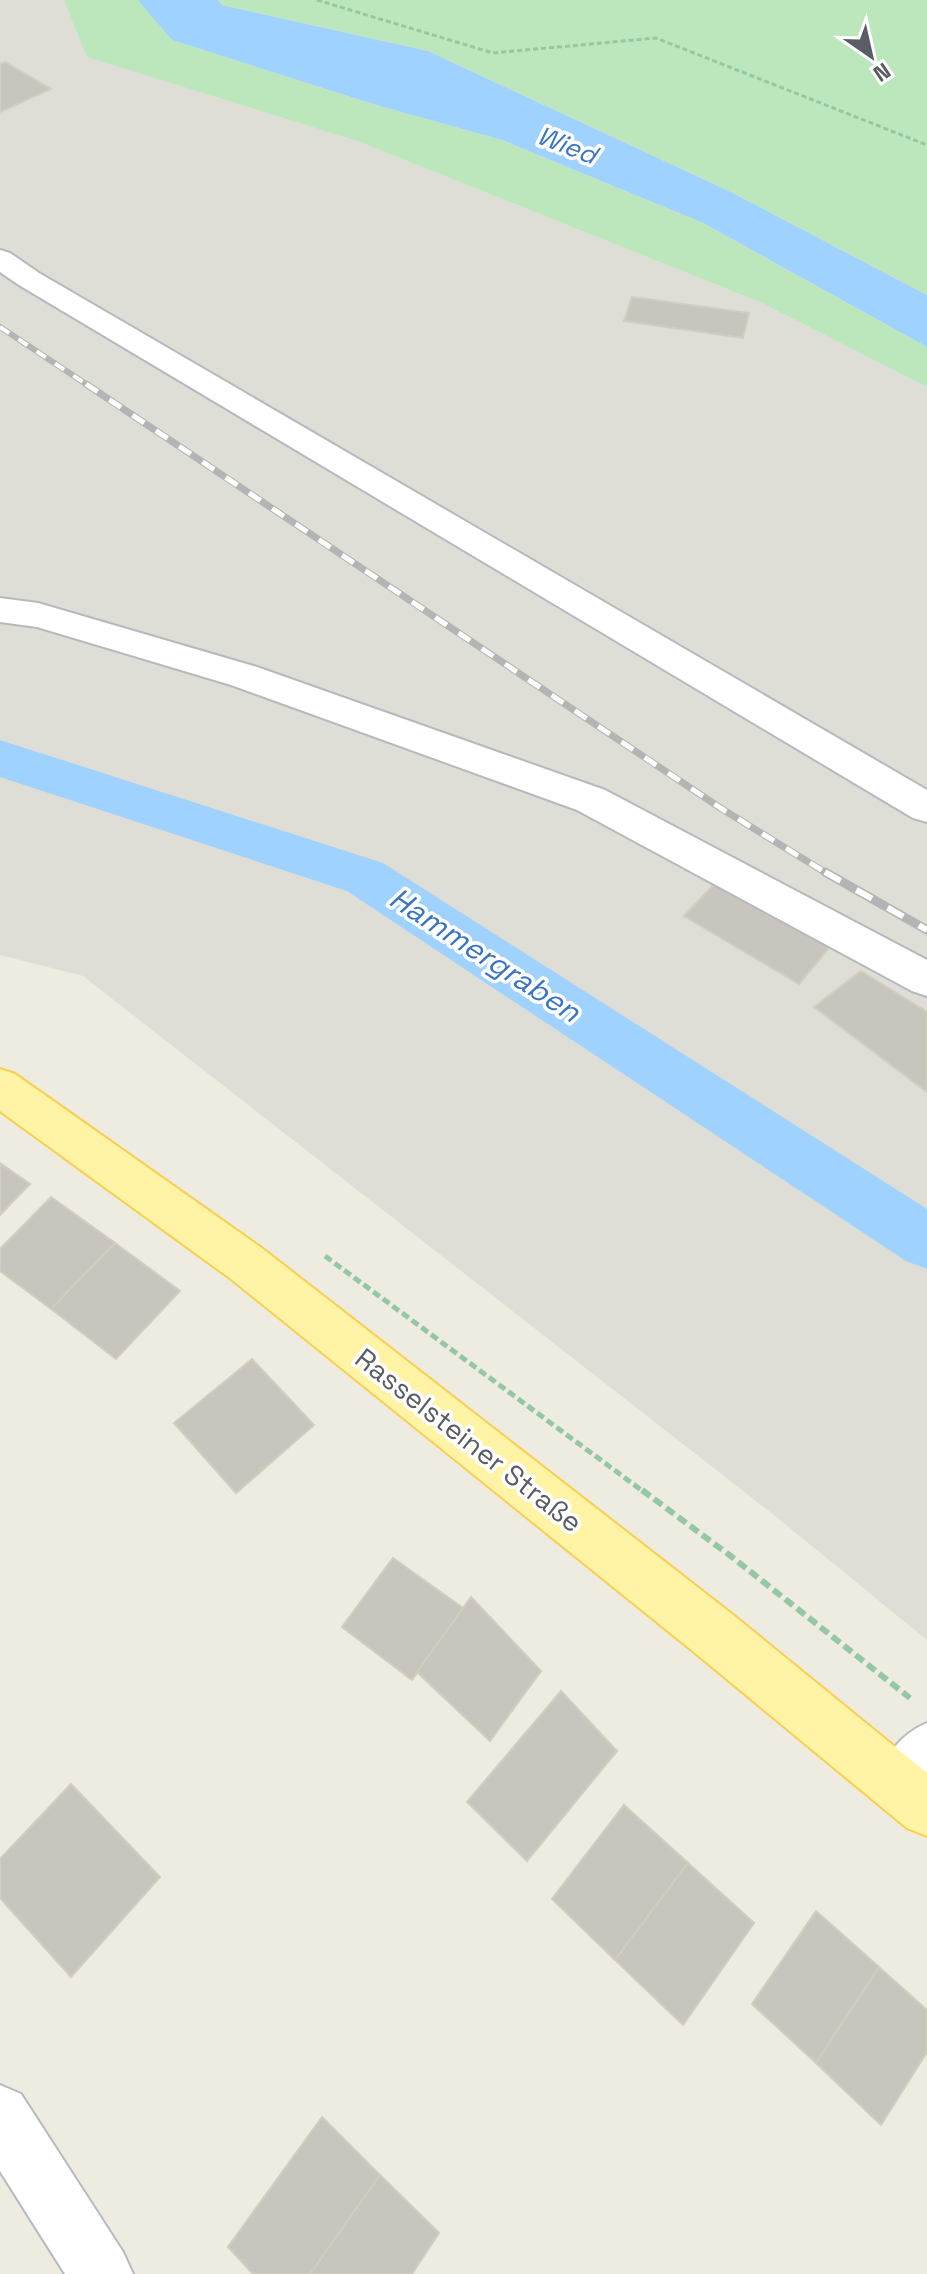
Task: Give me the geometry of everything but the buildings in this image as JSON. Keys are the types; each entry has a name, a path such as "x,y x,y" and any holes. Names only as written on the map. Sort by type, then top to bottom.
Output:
{"main road":[{"name":"Rasselsteiner Straße","path":"0,1087 247,1264 917,1762"}],"street":[{"path":"0,259 29,279 927,808"},
{"path":"0,610 38,615 244,676 591,800 927,979"},
{"path":"0,2115 101,2274"}],"path":[{"path":"317,0 493,53 656,38 927,145"},
{"path":"324,1255 732,1557 917,1762"}],"shaded area":[{"path":"0,0 64,0 88,57 360,142 762,303 927,387 927,1640 774,1515 83,976 0,955"}],"green space":[{"path":"64,0 140,0 172,40 376,105 502,140 703,223 927,347 927,387 762,303 360,142 87,57"},
{"path":"218,0 927,0 927,295 731,192 428,51 222,5"}],"water":[{"name":"Wied","path":"138,0 218,0 222,5 428,51 731,192 927,295 927,347 703,223 502,140 376,105 172,40"}],"waterway":[{"name":"Hammergraben","path":"0,758 365,877 927,1242"}],"railway":[{"path":"0,327 88,385"},
{"path":"88,385 722,809 828,874"},
{"path":"825,872 927,930"}]}
